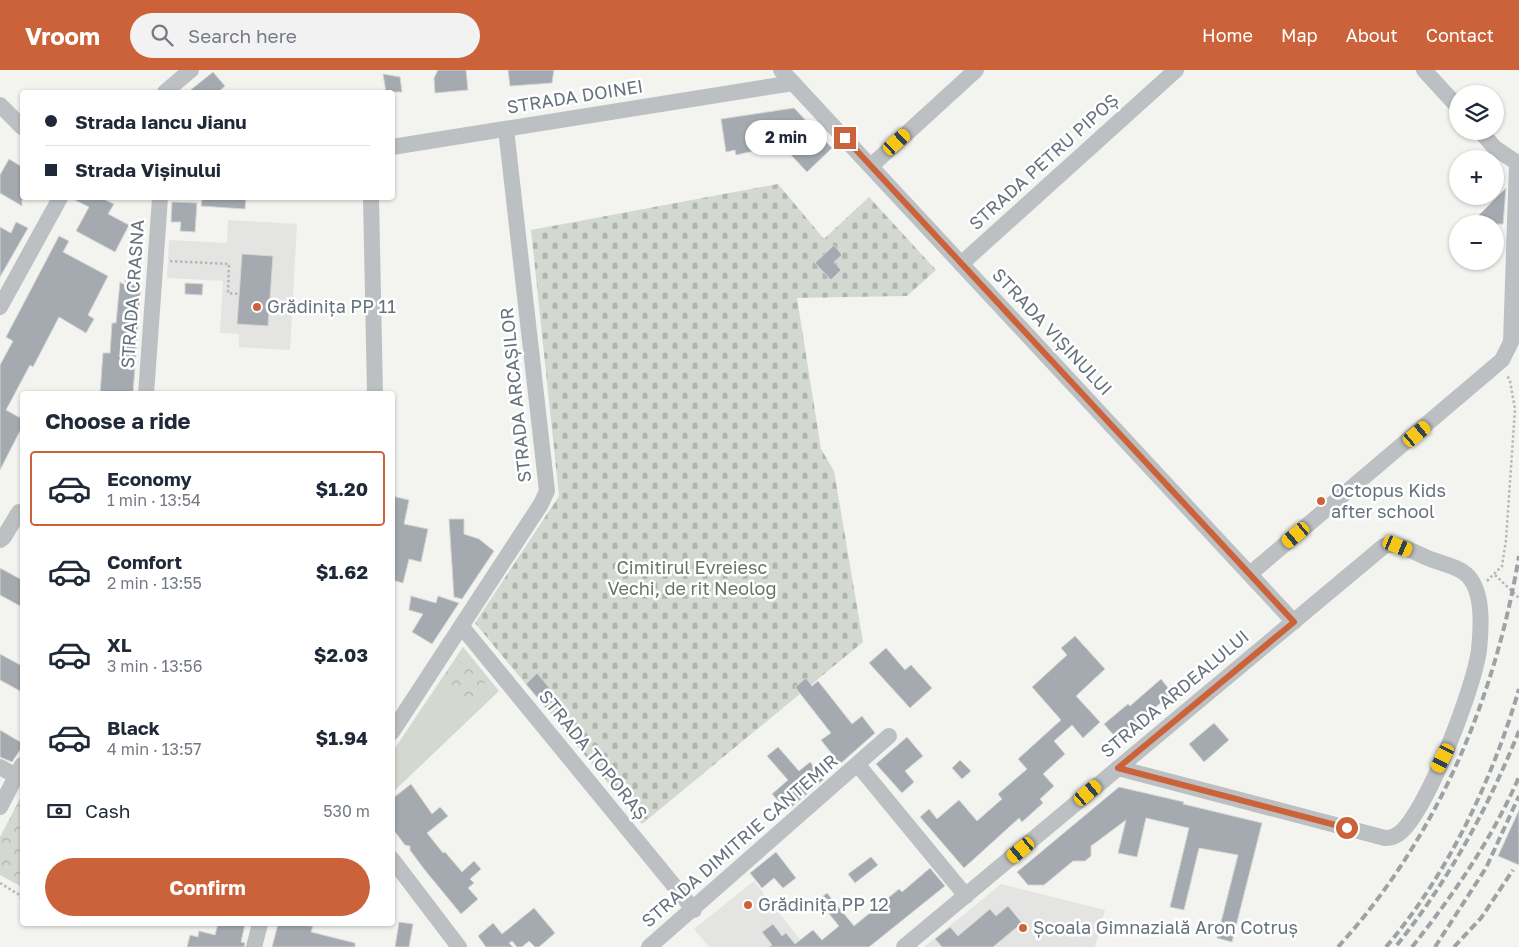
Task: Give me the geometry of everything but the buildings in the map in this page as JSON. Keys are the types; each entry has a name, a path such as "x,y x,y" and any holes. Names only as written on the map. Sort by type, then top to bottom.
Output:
{"street":[{"path":"167,90 191,70"},
{"name":"STRADA VIȘINULUI","path":"781,70 1251,573 1294,622"},
{"path":"871,166 976,70"},
{"name":"STRADA PETRU PIPOȘ","path":"961,264 1176,70"},
{"path":"1424,70 1449,97"},
{"name":"STRADA DOINEI","path":"395,147 793,83"},
{"path":"0,104 20,125"},
{"name":"STRADA ARCAȘILOR","path":"395,728 462,627 541,504 547,491 506,129"},
{"path":"1251,573 1500,363 1508,351 1511,342 1518,164 1495,148 1488,140"},
{"path":"0,307 59,200"},
{"name":"STRADA CRASNA","path":"146,391 160,200"},
{"path":"371,200 375,391"},
{"path":"0,540 4,537 19,512"},
{"name":"STRADA ARDEALULUI","path":"904,947 1388,544 1398,546 1463,572 1474,585"},
{"path":"1118,768 1385,838 1397,835 1410,821 1443,758 1460,715 1478,652 1481,624 1474,585"},
{"name":"STRADA TOPORAȘ","path":"462,627 694,910"},
{"name":"STRADA DIMITRIE CANTEMIR","path":"649,947 694,910 889,736"},
{"name":"STRADA DIMITRIE CANTEMIR","path":"858,765 966,896"},
{"path":"0,767 19,771 0,807"},
{"path":"395,863 459,947"},
{"path":"254,947 259,926"}],"path":[{"path":"156,261 228,264 228,293 239,294"},
{"path":"1474,585 1490,581 1502,566 1506,540 1515,409 1510,381 1500,363"},
{"path":"1495,574 1519,598"},
{"path":"0,884 20,897"}],"shaded area":[{"name":"Grădinița PP 11","path":"228,220 297,224 290,350 239,347 239,334 220,333 223,281 167,278 169,240 227,243"},
{"name":"Grădinița PP 12","path":"754,881 806,947 709,947 694,929"},
{"name":"Școala Gimnazială Aron Cotruș","path":"1001,884 1105,910 1095,947 924,947"}],"green space":[{"name":"Cimitirul Evreiesc Vechi, de rit Neolog","path":"778,184 824,239 869,197 936,270 907,296 797,298 821,449 834,471 863,642 642,824 475,623 559,496 531,230"},
{"path":"463,647 499,691 395,790 395,748"},
{"path":"456,659 486,681 469,704 439,683"},
{"path":"20,799 20,886 0,875 0,837"}],"railway":[{"path":"1338,947 1373,905 1405,860 1457,764 1495,662 1519,556"},
{"path":"1386,947 1429,889 1466,825 1496,758 1519,689"},
{"path":"1397,945 1434,895 1466,842 1494,788 1519,731"},
{"path":"1412,947 1443,907 1471,865 1497,822 1519,777"},
{"path":"1435,947 1486,868 1519,796"},
{"path":"1454,947 1481,918 1513,870"}],"place":[{"name":"Grădinița PP 11","path":"257,307"},
{"name":"Octopus Kids after school","path":"1321,501"},
{"name":"Grădinița PP 12","path":"748,905"},
{"name":"Școala Gimnazială Aron Cotruș","path":"1023,928"}],"route":[{"path":"845,138 1251,573 1294,622 1118,768 1347,828"}]}
